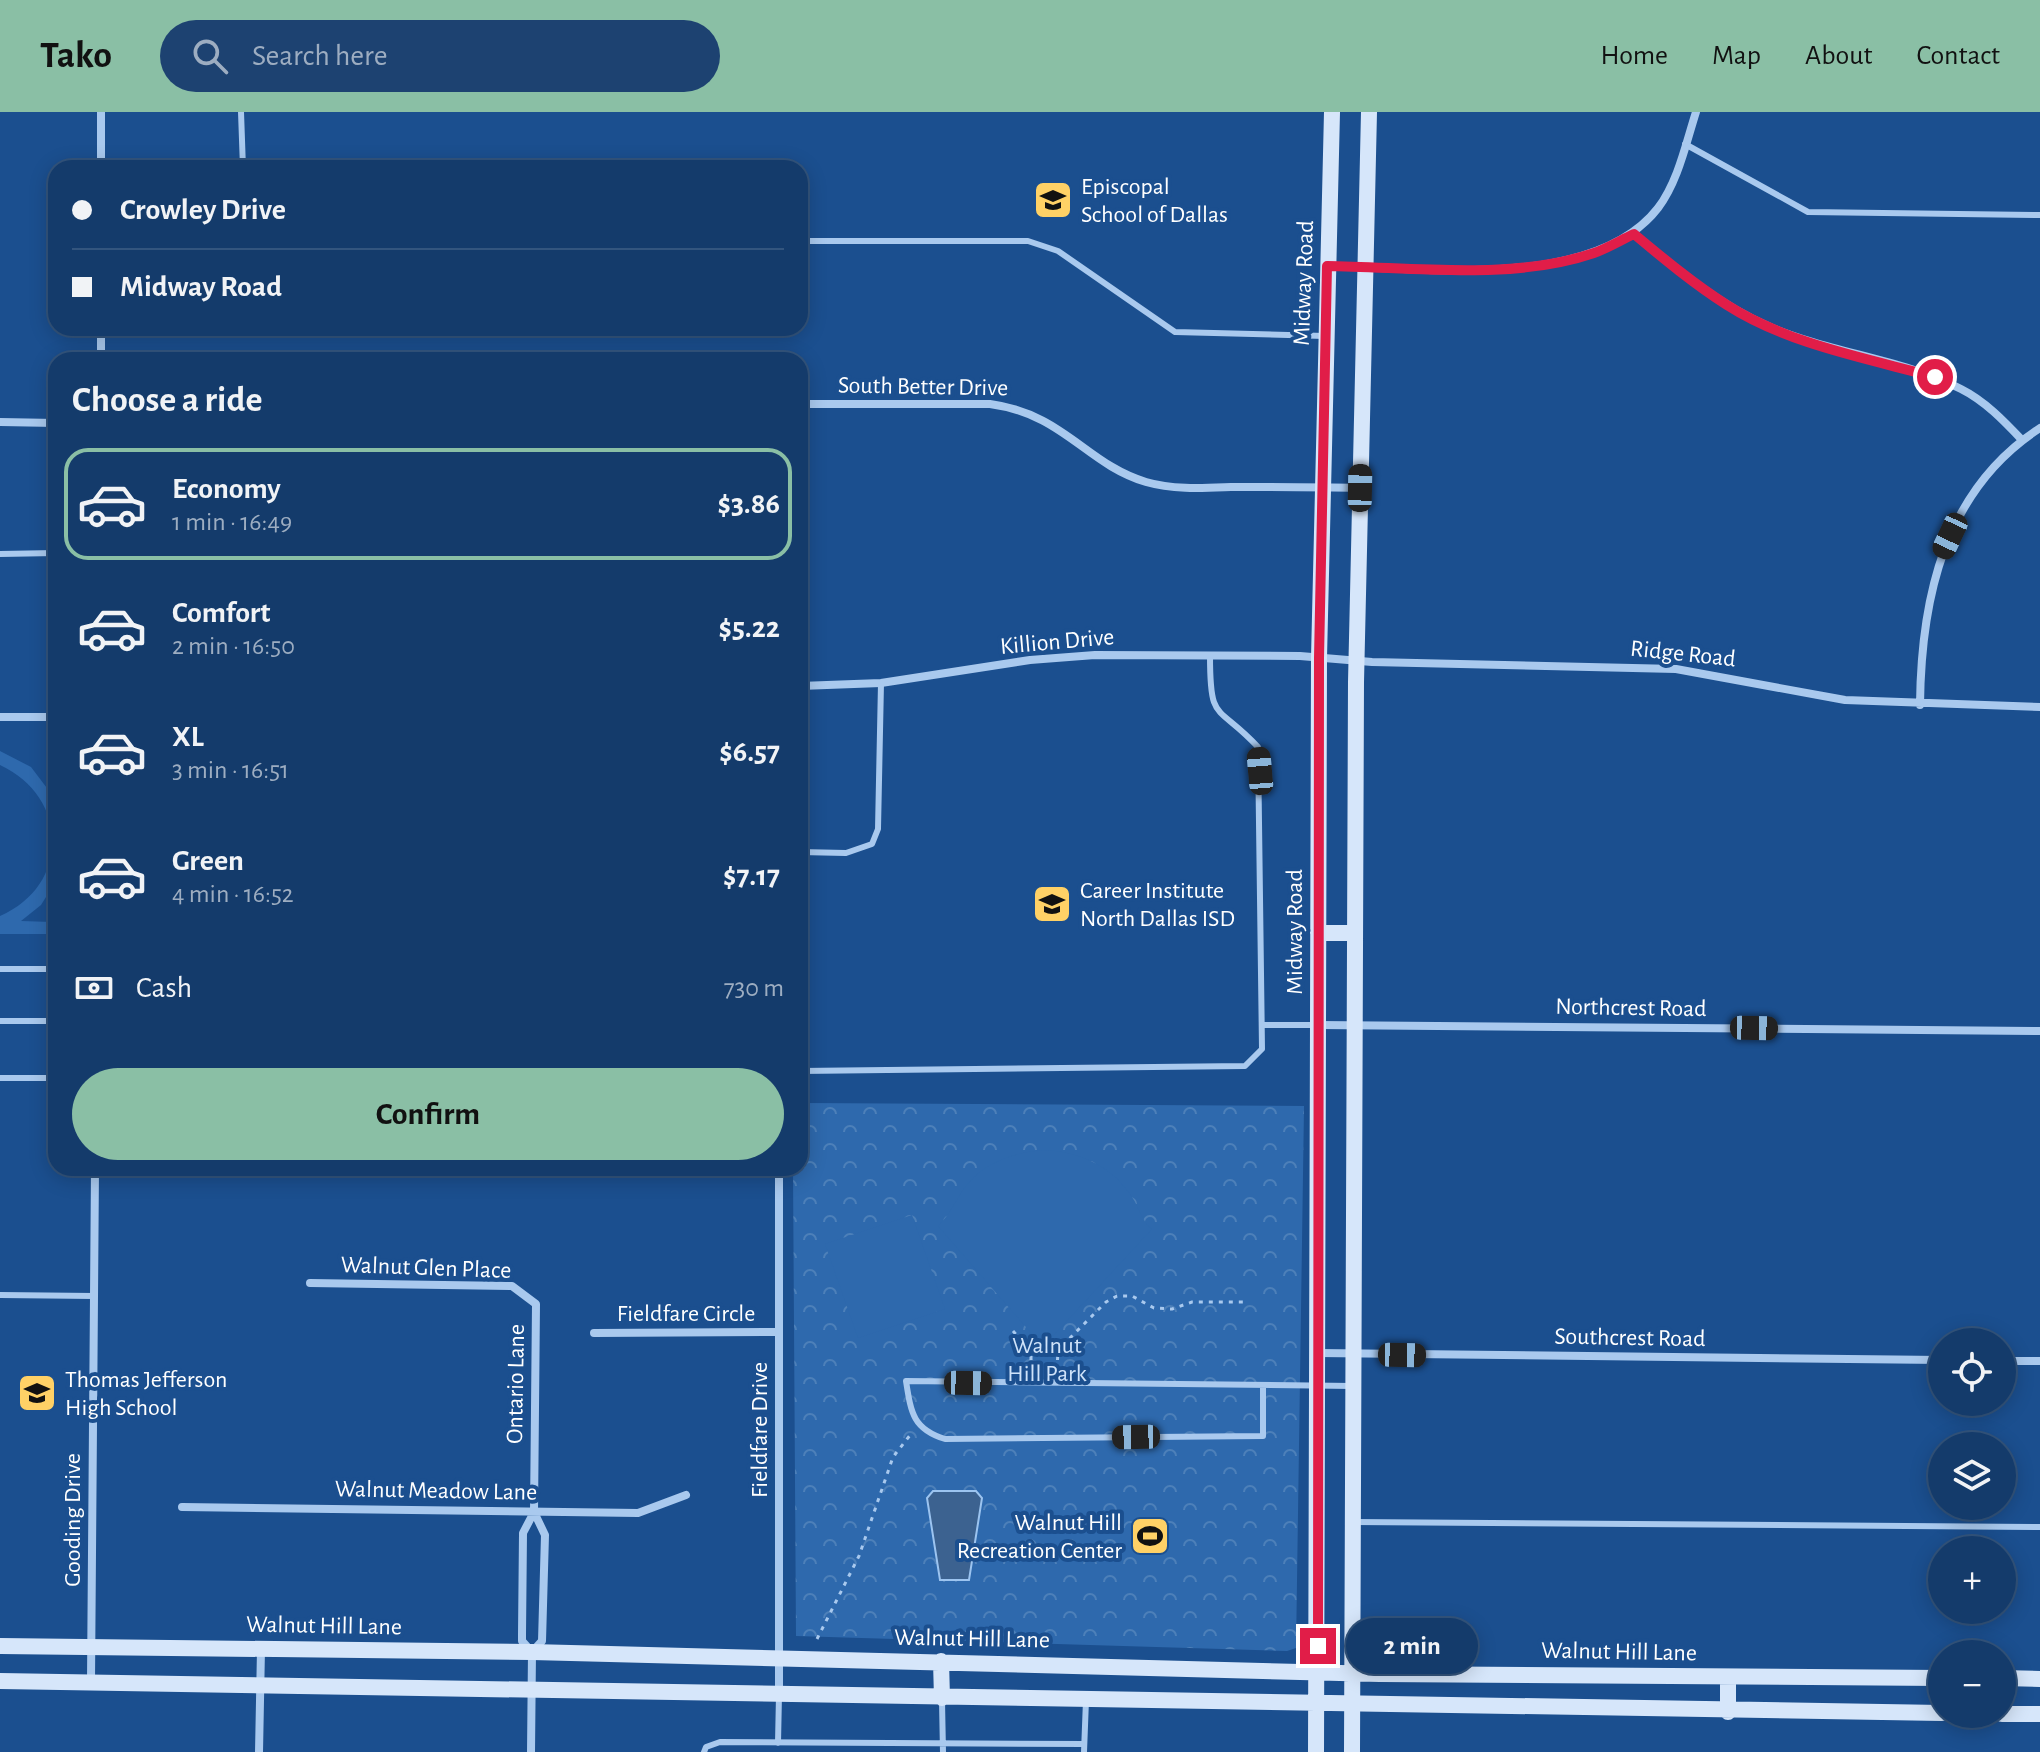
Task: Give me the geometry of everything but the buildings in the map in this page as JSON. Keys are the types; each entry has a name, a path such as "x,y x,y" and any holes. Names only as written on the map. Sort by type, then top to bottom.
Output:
{"main road":[{"name":"Midway Road","path":"1316,1752 1319,658 1332,112"},
{"path":"1352,1752 1356,660 1369,112"},
{"path":"1318,933 1355,933"},
{"name":"Walnut Hill Lane","path":"0,1646 532,1652 1353,1673 1928,1678"},
{"path":"941,1661 942,1698"},
{"path":"1728,1677 1728,1712"},
{"path":"2016,1678 2040,1679"},
{"path":"0,1681 531,1687 942,1698 1928,1713"},
{"path":"2016,1714 2040,1714"}],"street":[{"path":"101,112 101,160"},
{"path":"1327,266 1496,268 1548,263 1594,253 1634,234 1659,206 1696,112"},
{"path":"1634,234 1728,306 1808,342 1935,377 1964,390 1994,411 2022,440"},
{"name":"South Better Drive","path":"808,404 990,404 1017,408 1038,416 1119,469 1146,482 1183,488 1360,488"},
{"path":"0,422 48,423"},
{"path":"1920,705 1929,592 1941,555 1959,517 1993,471 2022,440 2040,428"},
{"name":"Killion Drive","path":"808,686 881,683 1030,660 1095,655 1319,658"},
{"name":"Ridge Road","path":"1319,658 1676,669 1845,700 2040,707"},
{"path":"0,717 48,717"},
{"name":"Northcrest Road","path":"1317,1025 2040,1031"},
{"name":"Gooding Drive","path":"91,1681 95,1176"},
{"name":"Fieldfare Drive","path":"779,1176 779,1693"},
{"name":"Walnut Glen Place","path":"310,1283 512,1286 525,1292 536,1304"},
{"name":"Ontario Lane","path":"531,1752 532,1652 542,1641 545,1549 545,1535 534,1512 536,1304"},
{"name":"Fieldfare Circle","path":"594,1333 779,1332"},
{"name":"Southcrest Road","path":"1318,1353 1928,1360"},
{"path":"2016,1361 2040,1361"},
{"name":"Walnut Meadow Lane","path":"182,1507 638,1513 686,1495"},
{"name":"Ontario Lane","path":"532,1652 522,1641 523,1533 534,1512"},
{"path":"259,1752 261,1648"}],"lane":[{"path":"241,112 243,160"},
{"path":"1685,144 1808,212 2040,215"},
{"path":"808,241 1028,241 1058,251 1175,332 1325,336"},
{"path":"0,554 48,553"},
{"path":"808,1071 1245,1066 1262,1049 1258,747 1216,710 1210,698 1210,656"},
{"path":"808,852 846,853 872,844 878,829 881,683"},
{"path":"0,969 48,969"},
{"path":"0,1021 48,1021"},
{"path":"1262,1025 1317,1025"},
{"path":"0,1078 48,1078"},
{"path":"0,1295 94,1296"},
{"path":"1263,1386 1263,1436 945,1439 926,1433 914,1417 906,1381 1353,1386"},
{"path":"1353,1522 2040,1527"},
{"path":"778,1743 779,1693"},
{"path":"942,1698 943,1752"},
{"path":"704,1752 713,1742 1084,1748 1086,1700"}],"path":[{"path":"1057,1384 1058,1350 1106,1302 1117,1296 1132,1296 1145,1306 1163,1308 1192,1302 1243,1302"},
{"path":"1013,1331 1031,1350 1030,1384"},
{"path":"1031,1350 1058,1350"},
{"path":"817,1639 859,1556 893,1457 919,1424"}],"green space":[{"path":"0,751 31,767 48,789 48,817 39,798 23,779 0,765"},
{"path":"48,865 48,894 41,905 21,921 48,922 48,934 0,934 0,916 23,902 40,884"},
{"name":"Walnut Hill Park","path":"808,1103 1304,1106 1296,1648 1287,1651 796,1636 793,1176 808,1176"},
{"path":"1045,1150 1071,1154 1105,1169 1124,1186 1152,1229 1053,1336 1032,1334 938,1226 979,1173 1010,1156"},
{"path":"912,1215 945,1309 858,1338 825,1244"}],"shaded area":[{"path":"933,1491 976,1491 982,1498 969,1580 940,1580 927,1498"}],"place":[{"name":"Episcopal School of Dallas","path":"1053,200"},
{"name":"Career Institute North Dallas ISD","path":"1052,904"},
{"name":"Thomas Jefferson High School","path":"37,1393"},
{"name":"Walnut Hill Recreation Center","path":"1150,1536"}],"route":[{"path":"1318,1646 1319,658 1327,266 1496,268 1548,263 1594,253 1634,234 1728,306 1767,326 1808,342 1935,377"}]}
